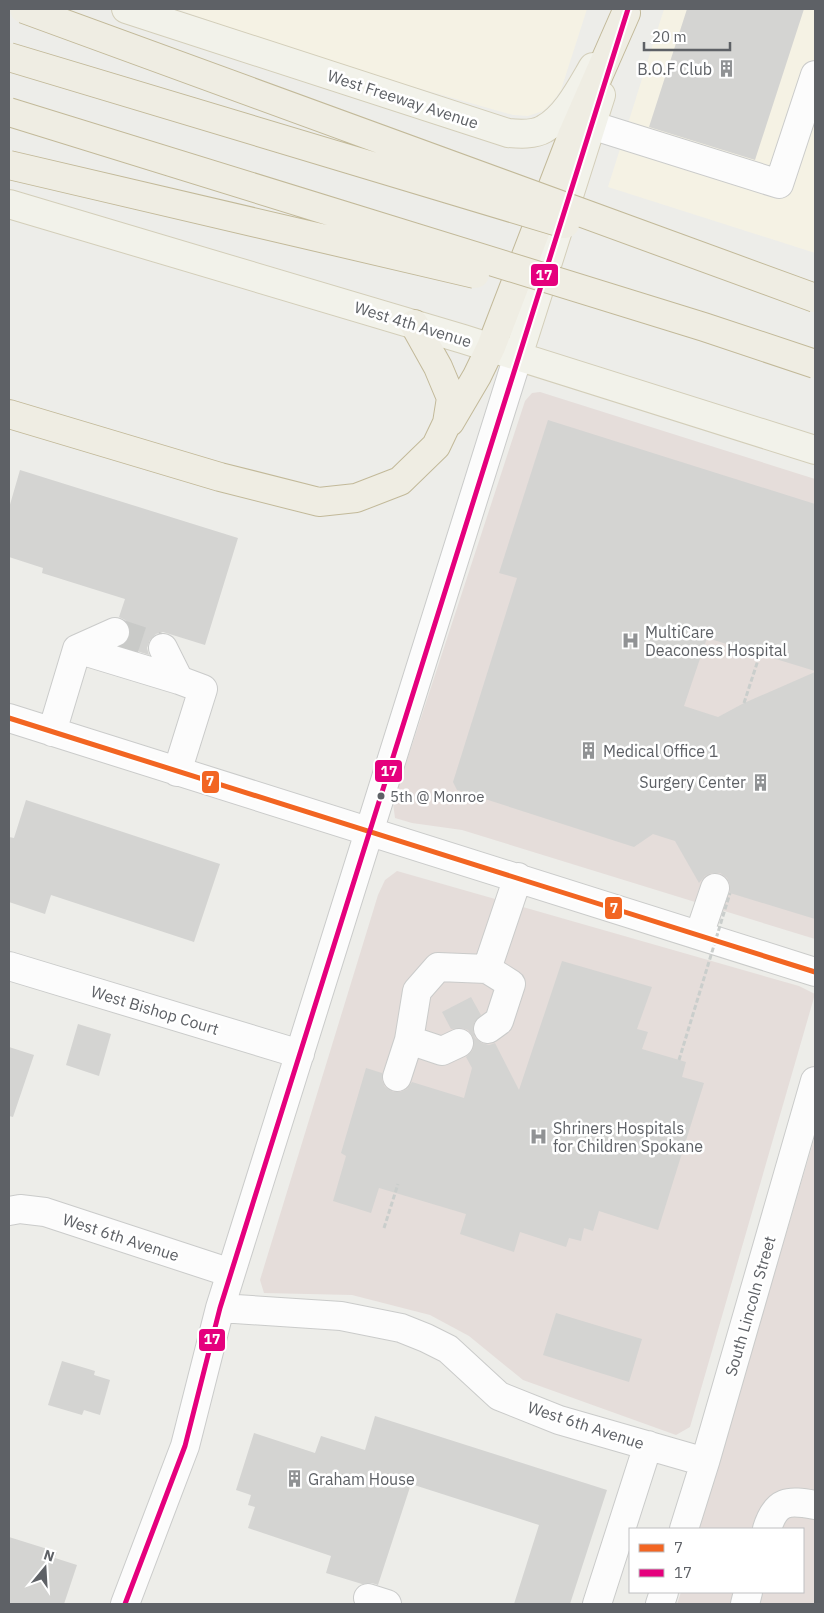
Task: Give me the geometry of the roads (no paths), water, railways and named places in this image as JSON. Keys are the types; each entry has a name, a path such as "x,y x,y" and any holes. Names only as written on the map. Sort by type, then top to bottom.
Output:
{"highway":[{"path":"24,9 815,299"},
{"path":"9,414 220,477 319,502 356,498 400,480 436,446 477,376 572,136 627,11"},
{"path":"9,57 815,299"},
{"path":"9,112 704,327 815,364"},
{"path":"9,165 704,327"},
{"path":"414,324 438,367 451,398 447,422 436,446"}],"main road":[{"name":"West Freeway Avenue","path":"126,9 458,118 508,133 518,134 529,134 544,129 557,119 581,88 627,11"},
{"path":"518,356 627,11"},
{"name":"West 4th Avenue","path":"9,204 490,347 815,450"}],"street":[{"path":"591,126 779,184 815,75"},
{"path":"125,1604 185,1446 220,1308 518,356"},
{"path":"52,732 77,649 115,632"},
{"path":"163,648 179,680"},
{"path":"77,649 203,689 177,772"},
{"path":"9,718 815,972"},
{"path":"487,968 518,877"},
{"path":"699,935 722,891"},
{"name":"West Bishop Court","path":"9,966 300,1054"},
{"path":"398,1077 408,1040 417,991 438,967 487,968 511,984 500,1022 488,1029"},
{"path":"408,1040 442,1051 459,1043"},
{"name":"South Lincoln Street","path":"684,1528 815,1081"},
{"name":"West 6th Avenue","path":"9,1211 45,1212 231,1273"},
{"name":"West 6th Avenue","path":"220,1308 341,1316 401,1328 448,1349 499,1396 559,1420 705,1462"},
{"path":"597,1604 648,1445"},
{"path":"767,1528 772,1516 780,1505 794,1501 815,1505"}],"tunnel":[{"path":"115,632 163,648"}],"place":[{"name":"B.O.F Club","path":"726,69"},
{"name":"MultiCare Deaconess Hospital","path":"631,641"},
{"name":"Medical Office 1","path":"589,751"},
{"name":"Surgery Center","path":"760,782"},
{"name":"5th @ Monroe","path":"381,796"},
{"name":"Shriners Hospitals for Children Spokane","path":"539,1137"},
{"name":"Graham House","path":"294,1479"}]}
